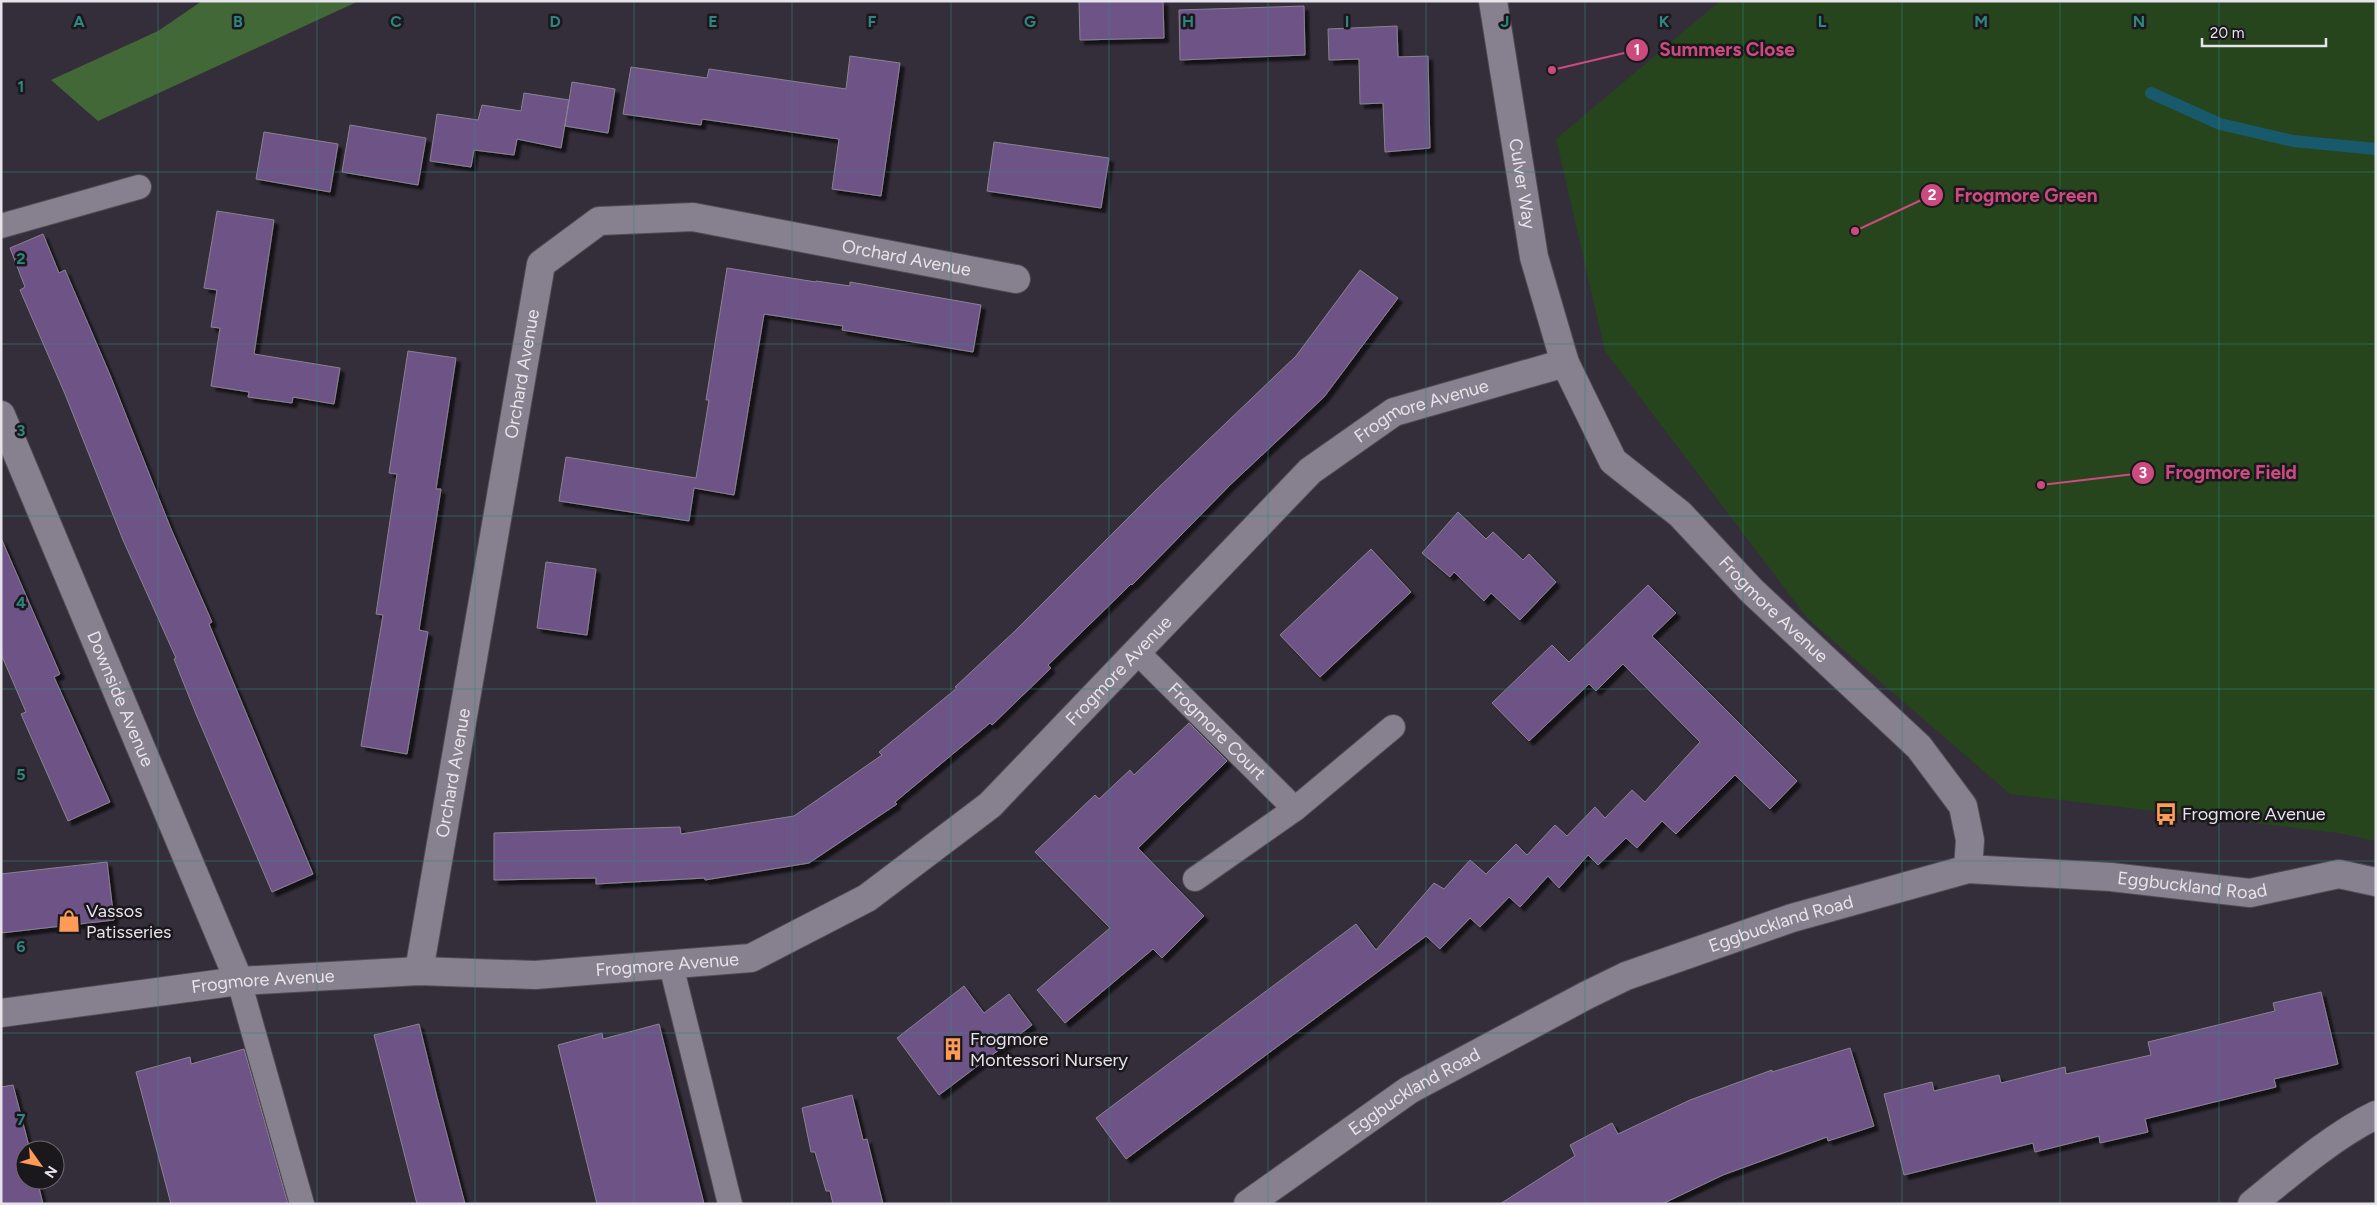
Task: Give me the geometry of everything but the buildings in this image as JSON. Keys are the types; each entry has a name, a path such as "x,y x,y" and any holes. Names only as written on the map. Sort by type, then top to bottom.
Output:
{"street":[{"name":"Culver Way","path":"1488,4 1534,257 1565,363"},
{"name":"Orchard Avenue","path":"419,971 541,264 599,221 693,217 1016,280"},
{"name":"Frogmore Avenue","path":"1,1013 239,981 419,971 535,975 751,958 867,898 990,805 1310,472 1394,412 1565,363 1613,461 1680,514 1752,591 1919,747 1963,806 1970,840 1968,869"},
{"name":"Downside Avenue","path":"1,415 239,981"},
{"name":"Eggbuckland Road","path":"1248,1204 1409,1090 1616,980 1792,918 1968,869 2111,877 2250,893 2338,874 2376,882"},
{"path":"2252,1204 2297,1168 2362,1121 2376,1115"}],"lane":[{"path":"1,226 139,187"},
{"name":"Frogmore Court","path":"1138,653 1295,809"},
{"path":"1195,879 1295,809 1393,727"},
{"path":"671,965 730,1204"},
{"path":"239,981 302,1204"}],"green space":[{"path":"202,1 359,1 98,121 51,80 158,31"},
{"path":"1720,1 2376,1 2376,841 2338,833 2010,794 1808,619 1605,351 1556,139"}],"waterway":[{"path":"2151,93 2220,124 2293,141 2376,149"}],"place":[{"name":"Summers Close","path":"1552,70"},
{"name":"Frogmore Green","path":"1855,231"},
{"name":"Frogmore Field","path":"2041,485"},
{"name":"Frogmore Avenue","path":"2166,814"},
{"name":"Vassos Patisseries","path":"69,921"},
{"name":"Frogmore Montessori Nursery","path":"953,1049"}]}
